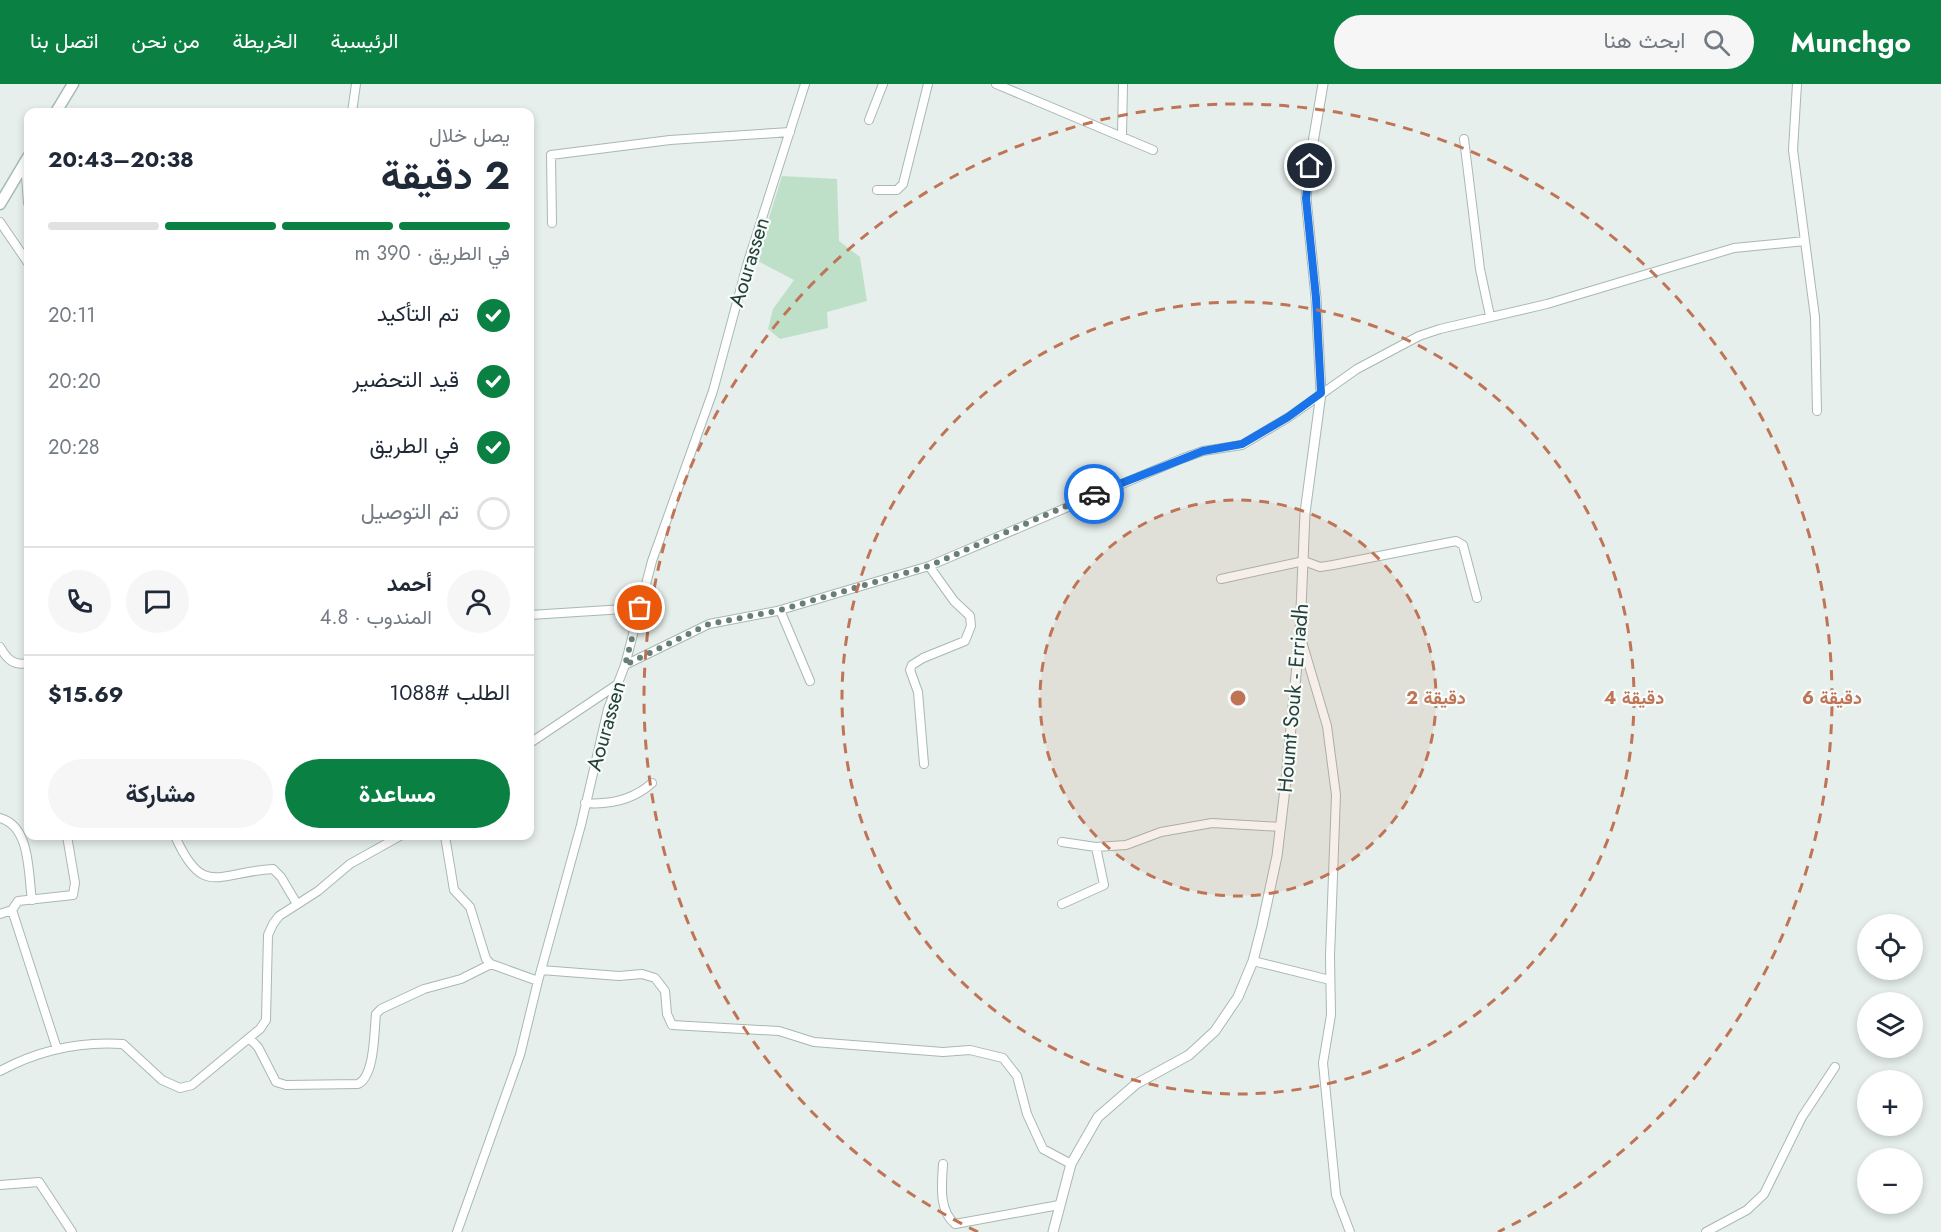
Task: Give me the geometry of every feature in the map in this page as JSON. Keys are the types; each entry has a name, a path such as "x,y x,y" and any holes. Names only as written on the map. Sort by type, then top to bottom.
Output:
{"main road":[{"path":"58,108 73,84"},
{"path":"0,204 24,165"}],"street":[{"path":"353,108 356,84"},
{"name":"Aourassen","path":"457,1232 512,1080 608,710 625,665 652,561 713,391 747,265 805,84"},
{"path":"869,120 883,84"},
{"path":"876,190 897,190 903,184 928,84"},
{"path":"1122,135 1123,84"},
{"name":"Houmt Souk - Erriadh","path":"1053,1232 1071,1164 1098,1117 1122,1095 1189,1054 1215,1031 1238,997 1253,961 1272,879 1281,827 1300,633 1305,513 1321,393 1316,298 1306,198 1323,84"},
{"path":"1797,84 1792,150 1816,325 1817,411"},
{"path":"1000,85 1153,150"},
{"path":"552,223 550,155 670,140 790,132"},
{"path":"1464,139 1480,269 1490,316"},
{"path":"0,222 24,257"},
{"path":"625,665 709,624 780,610 929,566 1181,459 1203,451 1242,444 1288,417 1377,357 1419,336 1460,322 1546,304 1734,248 1805,241"},
{"path":"1221,579 1304,561 1320,567 1459,541 1463,545 1477,598"},
{"path":"924,764 918,692 910,670 912,665 923,658 965,641 971,621 970,616 954,601 929,566"},
{"path":"534,615 640,608"},
{"path":"780,610 810,681"},
{"path":"1300,633 1327,726 1336,795 1330,980 1331,1016 1323,1063 1323,1078 1336,1195 1350,1232"},
{"path":"0,647 7,659 13,663 24,663"},
{"path":"534,740 618,684"},
{"path":"585,803 602,805 622,800 637,795 652,783"},
{"path":"0,818 19,829 32,900"},
{"path":"1062,842 1096,847 1126,845 1161,832 1212,823 1281,827"},
{"path":"0,914 12,910 18,901 73,895 75,883 68,840"},
{"path":"177,840 187,863 201,876 212,878 273,869 281,877 297,904"},
{"path":"0,1071 19,1060 57,1049 93,1044 123,1044 162,1080 184,1088 201,1079 249,1038 266,1020 269,930 279,916 318,891 363,855 392,840"},
{"path":"446,840 454,890 470,906 482,951 491,964 538,981"},
{"path":"1062,904 1104,885 1096,847"},
{"path":"12,910 57,1049"},
{"path":"1253,961 1330,980"},
{"path":"249,1038 258,1047 276,1082 286,1085 358,1084 367,1077 373,1053 376,1014 381,1009 424,989 461,979 491,964"},
{"path":"541,970 619,976 642,974 655,978 665,991 667,1014 672,1025 779,1031 814,1042 943,1052 970,1050 1003,1058 1017,1076 1027,1114 1042,1149 1071,1164"},
{"path":"1706,1232 1747,1210 1764,1194 1803,1117 1835,1067"},
{"path":"943,1164 942,1192 948,1218 955,1224 1059,1205"},
{"path":"0,1185 39,1182 72,1232"}],"green space":[{"path":"782,176 837,179 839,241 860,257 867,301 827,312 828,328 780,339 768,329 773,309 794,280 756,260"}],"way so far":[{"path":"640,608 625,665 709,624 777,611 841,590 929,566 1094,494"}],"route":[{"path":"1094,494 1203,451 1242,444 1288,417 1321,393 1316,298 1306,198 1310,166"}]}
